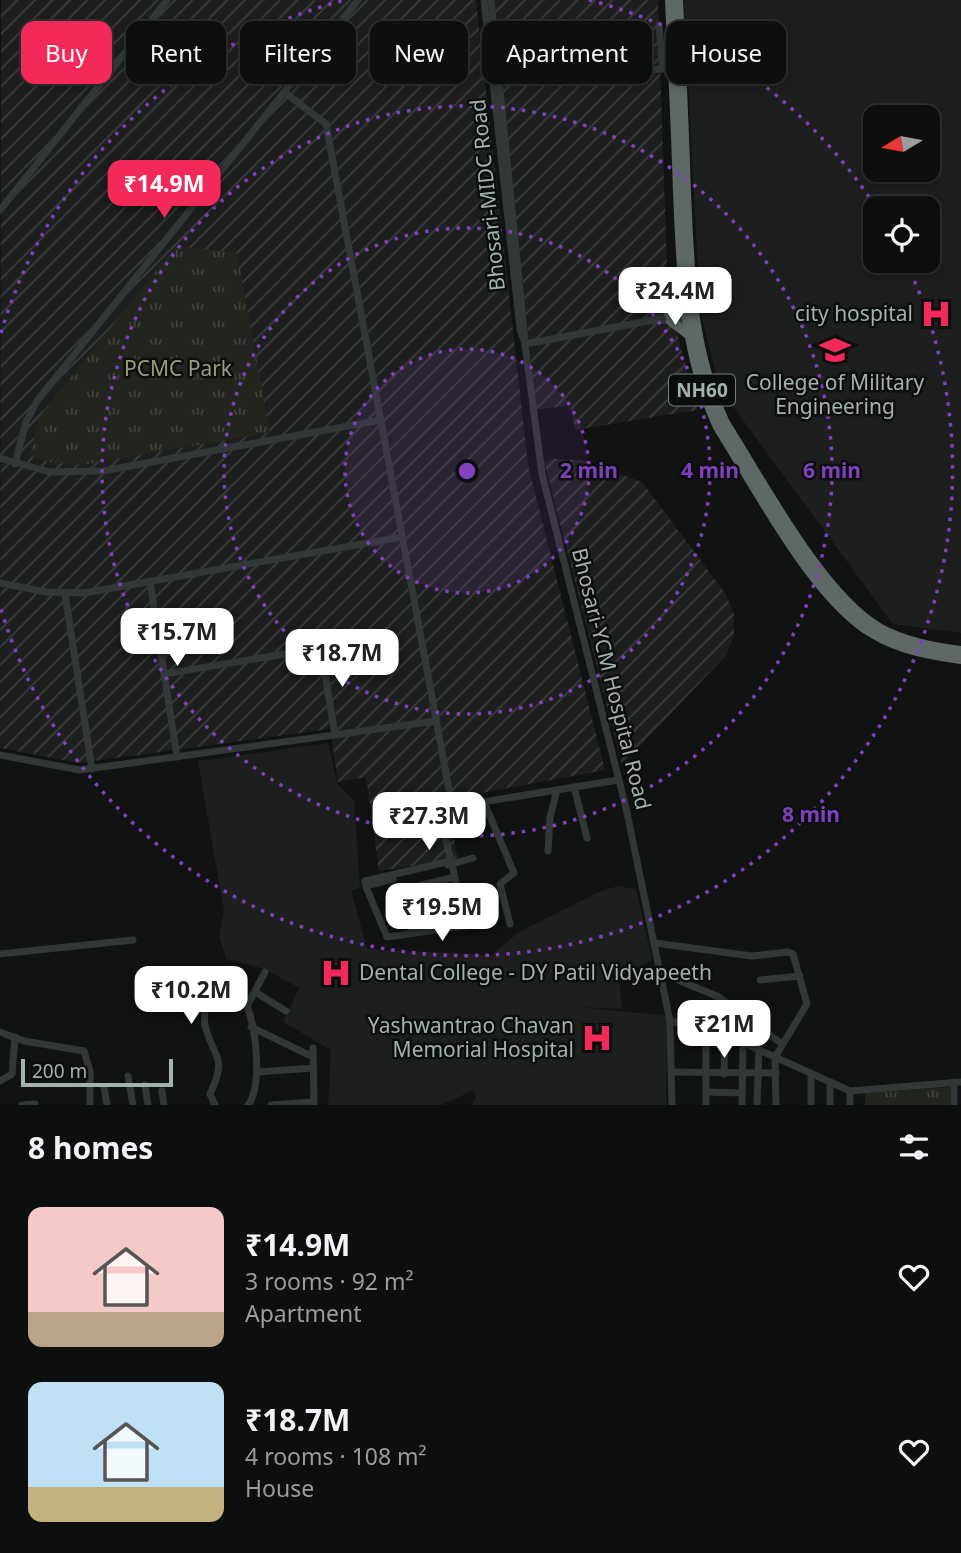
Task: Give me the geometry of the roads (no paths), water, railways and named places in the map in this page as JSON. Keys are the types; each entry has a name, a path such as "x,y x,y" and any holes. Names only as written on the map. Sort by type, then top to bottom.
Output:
{"highway":[{"name":"NH60","path":"670,0 688,312 709,387 724,423 830,584 855,612 878,628 919,644 961,651"},
{"name":"NH60","path":"678,0 688,334 702,390 718,427 816,579 850,618 895,645 961,659"},
{"path":"670,317 688,312"},
{"path":"670,317 688,334"}],"street":[{"path":"0,210 167,0"},
{"path":"15,464 26,422 37,401 358,0"},
{"name":"Bhosari-MIDC Road","path":"485,0 520,329 525,344"},
{"name":"Bhosari-MIDC Road","path":"491,0 526,328 525,344"},
{"path":"652,70 663,69 659,25"},
{"path":"284,92 327,124 450,797 455,805"},
{"path":"525,344 688,312"},
{"name":"Bhosari-YCM Hospital Road","path":"525,344 542,474 618,780 670,1021 672,1105"},
{"path":"0,458 15,464 64,473 110,470 381,420"},
{"path":"0,583 65,594 150,582 402,537"},
{"path":"150,582 177,757"},
{"path":"65,594 92,769"},
{"path":"164,674 321,648 335,735"},
{"path":"0,755 58,768 92,769 436,721"},
{"path":"464,926 443,829 444,814 455,805 618,780"},
{"path":"574,787 587,838"},
{"path":"548,851 550,817 556,790"},
{"path":"484,802 514,873 500,884 510,924"},
{"path":"473,856 365,881 366,886 387,937 493,922"},
{"path":"397,891 455,877"},
{"path":"413,933 406,912 418,905 460,898"},
{"path":"418,905 426,931"},
{"path":"0,954 133,940"},
{"path":"654,943 752,956 790,952 807,1004 775,1057 776,1105"},
{"path":"247,1006 265,972"},
{"path":"760,980 800,976"},
{"path":"680,981 719,997 782,1044"},
{"path":"215,1105 209,1094 218,1079 220,1064 205,1026 207,997 216,989 239,993 247,1006 258,1072 258,1086 248,1105"},
{"path":"254,992 286,1011"},
{"path":"670,1021 725,1035 850,1091 958,1082 954,1105"},
{"path":"251,1027 313,1052 314,1104 271,1105"},
{"path":"706,1030 706,1105"},
{"path":"0,1032 84,1051 90,1071 90,1105"},
{"path":"724,1074 725,1035"},
{"path":"0,1082 12,1074 15,1037"},
{"path":"741,1105 743,1042"},
{"path":"757,1105 759,1049"},
{"path":"258,1072 313,1068"},
{"path":"671,1072 776,1073"},
{"path":"811,1073 811,1105"},
{"path":"128,1076 133,1105"},
{"path":"830,1082 830,1105"},
{"path":"145,1085 148,1105"},
{"path":"104,1087 107,1105"},
{"path":"163,1091 164,1105"},
{"path":"849,1105 850,1091"},
{"path":"706,1092 742,1093"},
{"path":"22,1105 35,1104"}],"place":[{"name":"city hospital","path":"936,314"},
{"name":"College of Military Engineering","path":"835,350"},
{"name":"Dental College - DY Patil Vidyapeeth","path":"336,973"},
{"name":"Yashwantrao Chavan Memorial Hospital","path":"597,1038"}],"park label":[{"name":"PCMC Park","path":"178,369"}]}
